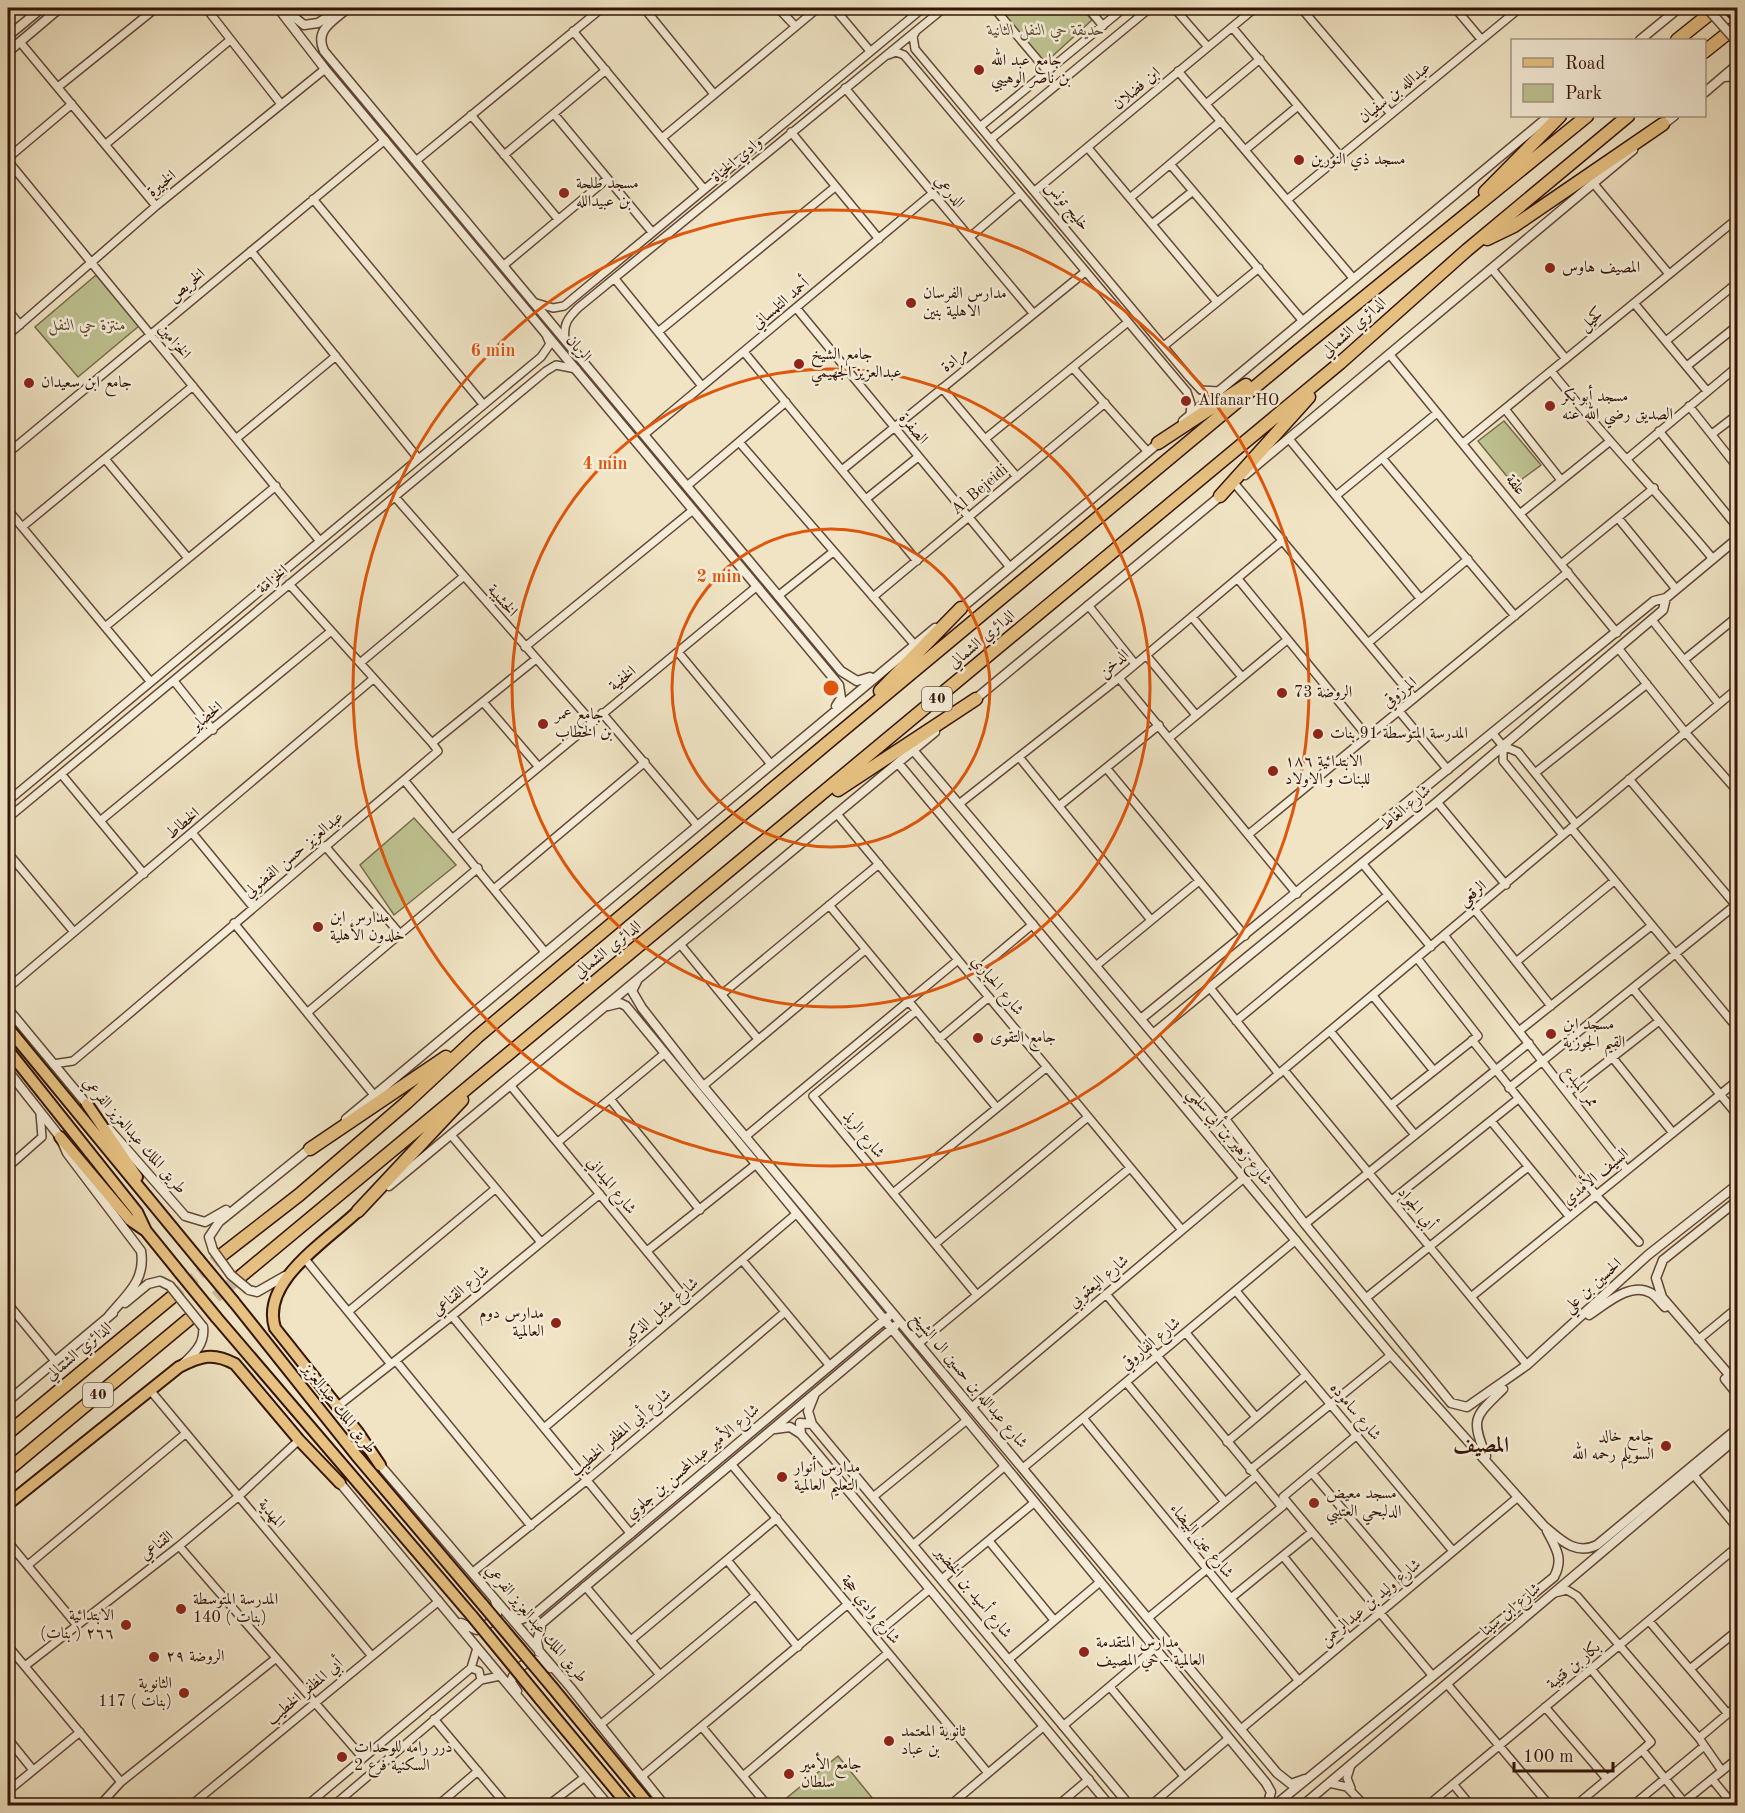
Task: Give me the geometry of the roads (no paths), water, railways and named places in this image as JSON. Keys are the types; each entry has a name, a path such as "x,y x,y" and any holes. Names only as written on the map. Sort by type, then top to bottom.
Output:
{"highway":[{"path":"1678,39 1717,8"},
{"path":"1706,50 1737,25"},
{"path":"1446,233 1559,117"},
{"name":"الدائري الشمالي","path":"218,1252 299,1195 388,1119 477,1037 831,740 1297,352 1586,117"},
{"name":"الدائري الشمالي","path":"241,1276 1340,363 1467,250 1627,117"},
{"path":"1467,250 1514,226 1663,124"},
{"path":"1158,443 1297,352"},
{"path":"1220,496 1340,363"},
{"path":"831,740 961,608"},
{"path":"784,826 976,699"},
{"path":"310,1149 477,1037"},
{"path":"358,1210 499,1061"},
{"name":"الدائري الشمالي","path":"8,1433 171,1292"},
{"name":"40","path":"8,1470 188,1320"}],"main road":[{"path":"1729,8 1737,18"},
{"name":"طريق الملك عبدالعزيز","path":"8,1028 315,1400 356,1455 650,1806"},
{"name":"طريق الملك عبدالعزيز","path":"8,1050 137,1212 146,1231 216,1317 283,1398 447,1584 629,1806"},
{"path":"87,1104 165,1220"},
{"path":"60,1137 130,1220 146,1231"},
{"path":"358,1210 285,1276 272,1306 275,1328 338,1406 380,1465"},
{"path":"8,1504 179,1367 205,1356 223,1358 235,1364 299,1440 340,1483"},
{"path":"283,1398 340,1483"},
{"path":"315,1400 380,1465"}],"street":[{"path":"8,36 42,8"},
{"path":"8,52 60,8"},
{"path":"58,87 156,8"},
{"path":"206,8 281,104"},
{"name":"الريان","path":"278,8 325,69 837,683"},
{"path":"283,8 304,25 318,22 341,8"},
{"name":"الريان","path":"348,8 322,31 320,41 324,51 846,675"},
{"path":"417,160 602,8"},
{"path":"644,8 714,94"},
{"path":"778,8 795,26"},
{"path":"663,138 818,8"},
{"path":"834,8 870,51"},
{"name":"وادي الحياة","path":"532,302 552,308 564,306 923,8"},
{"name":"وادي الحياة","path":"566,342 565,325 568,317 944,8"},
{"path":"994,8 1047,71"},
{"path":"1088,8 1103,26"},
{"path":"1110,8 1116,14"},
{"path":"981,126 1124,8"},
{"path":"991,139 1150,8"},
{"path":"1174,8 1208,47"},
{"name":"ابن فضلان","path":"1036,190 1256,8"},
{"path":"1301,8 1391,114"},
{"path":"1455,8 1482,39"},
{"name":"عبدالله بن سفيان","path":"1287,200 1520,8"},
{"path":"1659,24 1670,8"},
{"path":"1641,39 1679,8"},
{"path":"1707,8 1737,43"},
{"name":"خليج تونس","path":"922,26 913,36 915,49 1036,190 1201,390 1219,391"},
{"path":"1232,27 1340,156"},
{"path":"573,31 704,189"},
{"path":"106,144 231,40"},
{"path":"20,42 156,206"},
{"name":"خليج تونس","path":"880,59 896,52 904,55 1187,392 1191,404 1190,415"},
{"path":"1206,104 1260,59"},
{"path":"1706,92 1724,78 1737,64"},
{"name":"الخبيرة","path":"8,335 156,206 325,69"},
{"path":"504,155 606,70"},
{"path":"1178,71 1353,278"},
{"path":"1724,78 1737,76"},
{"name":"الدرعي","path":"845,88 1033,313"},
{"path":"1009,103 1019,116"},
{"path":"8,159 72,104"},
{"path":"1245,150 1298,106"},
{"path":"554,114 652,232"},
{"path":"471,115 558,219"},
{"path":"285,1276 257,1292 249,1290 231,1275 209,1237 219,1222 310,1149 878,673 961,608 1302,320 1548,117"},
{"path":"358,1210 1235,484 1673,117"},
{"path":"1130,198 1221,121"},
{"path":"791,132 879,239"},
{"name":"الخريص","path":"8,453 385,140"},
{"path":"1088,147 1217,302"},
{"name":"الخزامين","path":"8,159 319,540"},
{"path":"1170,164 1302,320"},
{"path":"504,265 607,179"},
{"path":"1594,184 1669,274"},
{"path":"658,332 835,187"},
{"path":"1152,224 1193,191"},
{"name":"أحمد التلمساني","path":"645,434 933,193"},
{"path":"970,237 1020,195"},
{"path":"313,199 483,404"},
{"path":"447,215 457,208"},
{"name":"كحيل","path":"1463,443 1737,218"},
{"path":"251,251 417,457"},
{"path":"1165,345 1259,268"},
{"path":"1492,270 1566,359"},
{"name":"مرادة","path":"842,470 1084,272"},
{"path":"615,279 702,386"},
{"path":"1666,341 1737,282"},
{"path":"579,294 586,302"},
{"path":"1634,303 1707,391"},
{"name":"الصفرة","path":"797,309 1010,566"},
{"path":"8,310 20,325"},
{"path":"985,440 1128,322"},
{"path":"1687,366 1737,325"},
{"name":"الخزامة","path":"8,801 417,457 527,368 546,351 550,344 546,334"},
{"path":"744,352 917,561"},
{"name":"علقة","path":"1390,355 1617,633"},
{"path":"237,438 336,356"},
{"name":"الخزامة","path":"8,818 537,378 556,365 576,369"},
{"path":"1170,373 1180,365"},
{"path":"1628,458 1737,366"},
{"path":"527,368 537,378"},
{"path":"1073,368 1148,452"},
{"path":"1551,371 1609,442 1628,458 1713,559"},
{"path":"22,527 193,386"},
{"path":"942,388 1017,477"},
{"path":"687,486 786,402"},
{"name":"Al Bejeidi","path":"873,597 1105,403"},
{"path":"1689,406 1737,468"},
{"path":"1504,409 1562,480"},
{"path":"1337,495 1437,413"},
{"path":"1712,434 1737,414"},
{"path":"1659,431 1737,528"},
{"path":"1289,439 1420,598"},
{"path":"8,441 14,448"},
{"path":"739,442 914,644"},
{"path":"1521,513 1609,442"},
{"path":"866,499 918,457"},
{"path":"1382,458 1515,616"},
{"path":"105,459 188,558"},
{"path":"1235,484 1414,698"},
{"path":"105,627 276,486"},
{"path":"1561,564 1654,488"},
{"name":"الخشيبة","path":"395,497 591,721"},
{"path":"8,510 150,681"},
{"path":"525,647 693,510"},
{"path":"1618,518 1676,590"},
{"name":"شارع الغاط","path":"1142,1018 1654,601 1666,598 1737,538"},
{"name":"الدخن","path":"959,804 1119,678 1283,540"},
{"path":"778,596 833,552"},
{"path":"1368,643 1468,559"},
{"name":"المرزوقي","path":"1249,834 1568,572"},
{"path":"360,663 463,577"},
{"path":"1238,579 1367,736"},
{"path":"290,584 330,632 432,743"},
{"name":"الخفية","path":"452,839 591,721 756,587"},
{"name":"شارع الغاط","path":"1154,1033 1437,802 1652,620 1663,610 1666,598"},
{"path":"1088,605 1135,664"},
{"path":"1684,660 1737,616"},
{"path":"1192,617 1242,678"},
{"path":"225,620 234,631"},
{"path":"1652,620 1719,704"},
{"name":"الخضاير","path":"100,821 330,632"},
{"path":"1169,738 1287,640"},
{"path":"1618,648 1685,732 1737,792"},
{"path":"678,652 770,763"},
{"path":"1146,655 1196,715"},
{"name":"عبدالعزيز حسن الفضولي","path":"53,1064 74,1060 438,751 432,743 536,659"},
{"path":"833,712 841,698 841,691 837,683 846,675 861,681 878,673"},
{"path":"1119,678 1297,894"},
{"name":"الخطاط","path":"8,988 374,679"},
{"path":"174,681 213,730"},
{"path":"1535,773 1647,684"},
{"name":"الرقعي","path":"1225,1119 1506,885 1737,688"},
{"path":"483,702 538,766"},
{"path":"1399,711 1448,770"},
{"path":"602,713 697,825"},
{"path":"1059,806 1159,726"},
{"path":"1493,734 1503,746 1518,752 1614,881 1737,1029"},
{"path":"1503,746 1503,761 1563,835"},
{"name":"شارع زهير بن أبي سلمي","path":"913,750 1142,1018 1225,1119 1441,1395 1451,1403 1467,1407"},
{"path":"1019,757 1152,920"},
{"path":"494,889 645,762"},
{"name":"شارع زهير بن أبي سلمي","path":"898,763 1391,1355 1544,1526"},
{"path":"1107,769 1245,936"},
{"path":"62,775 144,874"},
{"path":"1729,783 1737,777"},
{"path":"1509,1088 1737,905 1629,779"},
{"path":"404,780 545,952"},
{"path":"1437,802 1506,885"},
{"name":"شارع الحباري","path":"837,814 1182,1230"},
{"path":"193,834 253,907"},
{"path":"325,846 400,934"},
{"path":"8,853 74,932"},
{"path":"1362,863 1431,947"},
{"path":"722,994 879,864"},
{"path":"308,1012 478,868"},
{"path":"1097,965 1199,880"},
{"path":"1516,962 1614,881"},
{"path":"1236,1021 1388,895"},
{"path":"829,906 997,1108"},
{"path":"1475,910 1551,1006"},
{"path":"234,923 374,1095"},
{"path":"971,976 1033,924"},
{"path":"1520,1031 1652,926"},
{"name":"ممر المبدع","path":"1444,935 1627,1170"},
{"path":"680,944 758,1039"},
{"path":"703,1086 864,950"},
{"path":"1417,958 1509,1088 1596,1195 1639,1242"},
{"path":"745,1137 958,960"},
{"name":"شارع عبدالله بن حسين ال الشيخ","path":"639,978 633,992 642,1008 703,1086 1278,1774"},
{"name":"أبي الجواد","path":"1210,988 1392,1200 1527,1365"},
{"path":"1633,989 1737,1116"},
{"path":"1373,996 1434,1071"},
{"path":"939,1039 989,998"},
{"path":"605,1007 620,1003 632,1014"},
{"path":"632,1014 631,1005 637,1004 642,1008"},
{"name":"طريق الملك عبدالعزيز الفرعي","path":"8,1009 185,1216 205,1222 260,1189"},
{"name":"شارع الربذ","path":"916,1011 813,1096 977,1294"},
{"name":"شارع عبدالله بن حسين ال الشيخ","path":"632,1014 1266,1782"},
{"path":"1567,1092 1659,1021"},
{"path":"1330,1032 1415,1135"},
{"path":"1391,1105 1475,1038"},
{"path":"1305,1224 1529,1043"},
{"path":"558,1142 664,1054"},
{"path":"1612,1057 1673,1133"},
{"path":"893,1192 1047,1067"},
{"path":"8,1071 60,1137 67,1153 141,1251 144,1267 140,1277 108,1317"},
{"name":"السيف الأمدي","path":"1471,1297 1737,1080"},
{"name":"شارع الميداني","path":"510,1085 690,1304"},
{"path":"610,1099 700,1210"},
{"path":"1392,1200 1518,1099"},
{"path":"8,1167 42,1137 39,1111"},
{"path":"935,1244 1088,1118"},
{"path":"1491,1121 1569,1216"},
{"path":"451,1135 540,1241"},
{"path":"647,1251 755,1165"},
{"path":"1366,1298 1431,1248 1528,1167"},
{"path":"918,1344 1130,1168"},
{"name":"شارع اليعقوبي","path":"972,1407 1244,1178"},
{"name":"الحسين بن علي","path":"1467,1407 1527,1365 1648,1256 1737,1184"},
{"path":"349,1311 495,1189"},
{"name":"شارع القناعي","path":"338,1406 600,1194"},
{"path":"1737,1200 1663,1260 1656,1272 1657,1286 1662,1297 1737,1385"},
{"name":"شارع مقبل الذكير","path":"544,1428 796,1214"},
{"name":"شارع الفاروقي","path":"1023,1468 1296,1240"},
{"path":"305,1259 531,1526"},
{"path":"742,1260 830,1366"},
{"name":"الدائري الشمالي","path":"8,1401 148,1284 160,1281 171,1292"},
{"path":"1562,1334 1616,1297 1640,1290 1651,1293 1698,1340 1737,1395"},
{"name":"شارع ساموده","path":"1236,1291 1454,1551"},
{"path":"171,1292 203,1328 202,1340 196,1351 179,1367"},
{"path":"1106,1294 1282,1507"},
{"path":"8,1304 55,1361"},
{"path":"1698,1340 1737,1307"},
{"name":"شارع أبي المظفر الخطيب","path":"473,1572 587,1480 785,1312"},
{"name":"شارع الأمير عبدالمحسن بن جلوي","path":"535,1614 892,1312"},
{"path":"452,1316 631,1534"},
{"name":"شارع الأمير عبدالمحسن بن جلوي","path":"542,1623 900,1322"},
{"path":"1186,1333 1256,1417"},
{"path":"1251,1470 1391,1355"},
{"path":"1488,1462 1475,1429 1478,1415 1527,1365"},
{"path":"1227,1442 1306,1375"},
{"path":"1126,1382 1225,1502"},
{"name":"المهدية","path":"150,1390 371,1655"},
{"path":"801,1434 800,1423 812,1424 808,1411 814,1395"},
{"name":"شارع عين البيضاء","path":"1083,1418 1299,1681"},
{"path":"873,1497 967,1420"},
{"name":"شارع أسيد بن الخضير","path":"812,1424 1130,1806"},
{"path":"775,1429 790,1427 801,1434"},
{"path":"1544,1526 1571,1547 1586,1550 1597,1545 1737,1428"},
{"path":"28,1565 185,1434"},
{"name":"شارع أسيد بن الخضير","path":"801,1434 1110,1806"},
{"path":"1148,1618 1282,1507 1283,1497 1357,1435"},
{"name":"شارع ابن سينا","path":"1302,1806 1556,1593 1737,1437"},
{"name":"القناعي","path":"25,1666 43,1654 76,1624 239,1496 299,1440"},
{"name":"طريق الملك عبدالعزيز الفرعي","path":"380,1465 570,1687 665,1806"},
{"name":"شارع وادي حجة","path":"732,1465 988,1773"},
{"path":"914,1544 1005,1466"},
{"path":"1312,1473 1409,1588"},
{"path":"1693,1474 1737,1529"},
{"path":"1182,1538 1256,1476"},
{"path":"340,1483 440,1600 477,1648 609,1806"},
{"path":"1283,1497 1432,1675"},
{"name":"شارع وليد بن عبدالرحمن","path":"1241,1729 1518,1497"},
{"path":"942,1579 1035,1502"},
{"path":"631,1640 777,1518"},
{"name":"شارع ابن سينا","path":"1274,1806 1554,1576 1560,1567 1560,1556 1544,1526"},
{"path":"1231,1599 1312,1532"},
{"path":"989,1541 1054,1620"},
{"path":"8,1542 76,1624"},
{"path":"178,1546 362,1757"},
{"name":"بكار بن قتيبة","path":"1427,1806 1737,1546"},
{"path":"1282,1556 1349,1638"},
{"path":"727,1560 798,1647"},
{"path":"1008,1660 1100,1582"},
{"path":"585,1586 660,1675"},
{"path":"874,1635 930,1589"},
{"path":"454,1617 468,1629 477,1630 495,1620 498,1610 488,1590"},
{"path":"1556,1593 1567,1590 1574,1593 1699,1738 1702,1747 1722,1771"},
{"path":"600,1725 756,1595"},
{"name":"أبي المظفر الخطيب","path":"190,1806 440,1600"},
{"path":"641,1777 848,1604"},
{"path":"507,1614 519,1620 535,1614"},
{"path":"535,1614 533,1622 542,1623 537,1641 539,1652"},
{"path":"1649,1621 1728,1713"},
{"path":"1690,1669 1737,1630"},
{"path":"8,1646 121,1782"},
{"path":"306,1806 471,1668 477,1648"},
{"path":"1063,1726 1155,1648"},
{"path":"1460,1652 1471,1664"},
{"path":"743,1776 888,1653"},
{"path":"99,1806 121,1782 275,1659"},
{"path":"537,1720 511,1682 516,1670 536,1660 549,1667 570,1687"},
{"path":"471,1668 479,1671 481,1680"},
{"path":"1575,1806 1651,1742 1591,1669"},
{"path":"333,1806 481,1680 500,1676"},
{"path":"1447,1684 1550,1806"},
{"path":"1110,1687 1184,1776"},
{"path":"1699,1738 1737,1706"},
{"path":"1545,1707 1607,1779"},
{"path":"434,1719 507,1806"},
{"path":"949,1806 1043,1726"},
{"path":"702,1727 768,1806"},
{"path":"8,1791 80,1732"},
{"path":"1150,1806 1229,1738"},
{"path":"8,1739 33,1770"},
{"path":"1632,1806 1702,1747"},
{"path":"1642,1750 1686,1803 1737,1758"},
{"path":"1351,1764 1347,1778 1352,1791"},
{"path":"437,1806 478,1771"},
{"path":"1278,1774 1291,1784 1305,1779"},
{"path":"1266,1782 1274,1786 1278,1785 1280,1781 1278,1774"},
{"path":"547,1806 585,1777"},
{"path":"1057,1806 1089,1779"},
{"path":"1712,1779 1736,1805"},
{"path":"1266,1782 1270,1792 1267,1806"},
{"path":"1329,1783 1341,1784 1352,1791 1365,1806"},
{"path":"1453,1784 1471,1806"}],"tunnel":[{"path":"172,1297 223,1254"},
{"path":"188,1320 241,1276"}],"place":[{"name":"جامع عبد الله بن ناصر الوهيبي","path":"979,70"},
{"name":"مسجد ذي النورين","path":"1299,160"},
{"name":"مسجد طلحة بن عبيدالله","path":"564,193"},
{"name":"المصيف هاوس","path":"1550,268"},
{"name":"مدارس الفرسان الاهلية بنين","path":"911,303"},
{"name":"جامع الشيخ عبدالعزيز الجهيمي","path":"799,364"},
{"name":"جامع ابن سعيدان","path":"29,383"},
{"name":"Alfanar HO","path":"1186,401"},
{"name":"مسجد أبو بكر الصديق رضي الله عنه","path":"1550,406"},
{"name":"الروضة 73","path":"1282,693"},
{"name":"جامع عمر بن الخطاب","path":"543,724"},
{"name":"المدرسة المتوسطة 91 بنات","path":"1318,734"},
{"name":"الابتدائية ١٨٦ للبنات و الاولاد","path":"1273,771"},
{"name":"مدارس ابن خلدون الأهلية","path":"318,927"},
{"name":"مسجد ابن القيم الجوزية","path":"1551,1034"},
{"name":"جامع التقوى","path":"978,1038"},
{"name":"مدارس دوم العالمية","path":"556,1323"},
{"name":"جامع خالد السويلم رحمه الله","path":"1666,1446"},
{"name":"مدارس أنوار التعليم العالمية","path":"782,1477"},
{"name":"مسجد معيض الدلبحي العتيبي","path":"1314,1503"},
{"name":"المدرسة المتوسطة 140 ( بنات)","path":"181,1609"},
{"name":"الابتدائية ٢٦٦ ( بنات)","path":"126,1625"},
{"name":"مدارس المتقدمة العالمية - حي المصيف","path":"1084,1652"},
{"name":"الروضة ٢٩","path":"154,1657"},
{"name":"الثانوية 117 ( بنات)","path":"184,1693"},
{"name":"ثانوية المعتمد بن عباد","path":"889,1741"},
{"name":"درر رامه للوحدات السكنية فرع 2","path":"342,1757"},
{"name":"جامع الأمير سلطان","path":"789,1774"}],"district":[{"name":"المصيف","path":"1481,1446"}],"park label":[{"name":"حديقة حي النفل الثانية","path":"1046,31"},
{"name":"منتزة حي النفل","path":"87,326"}]}
